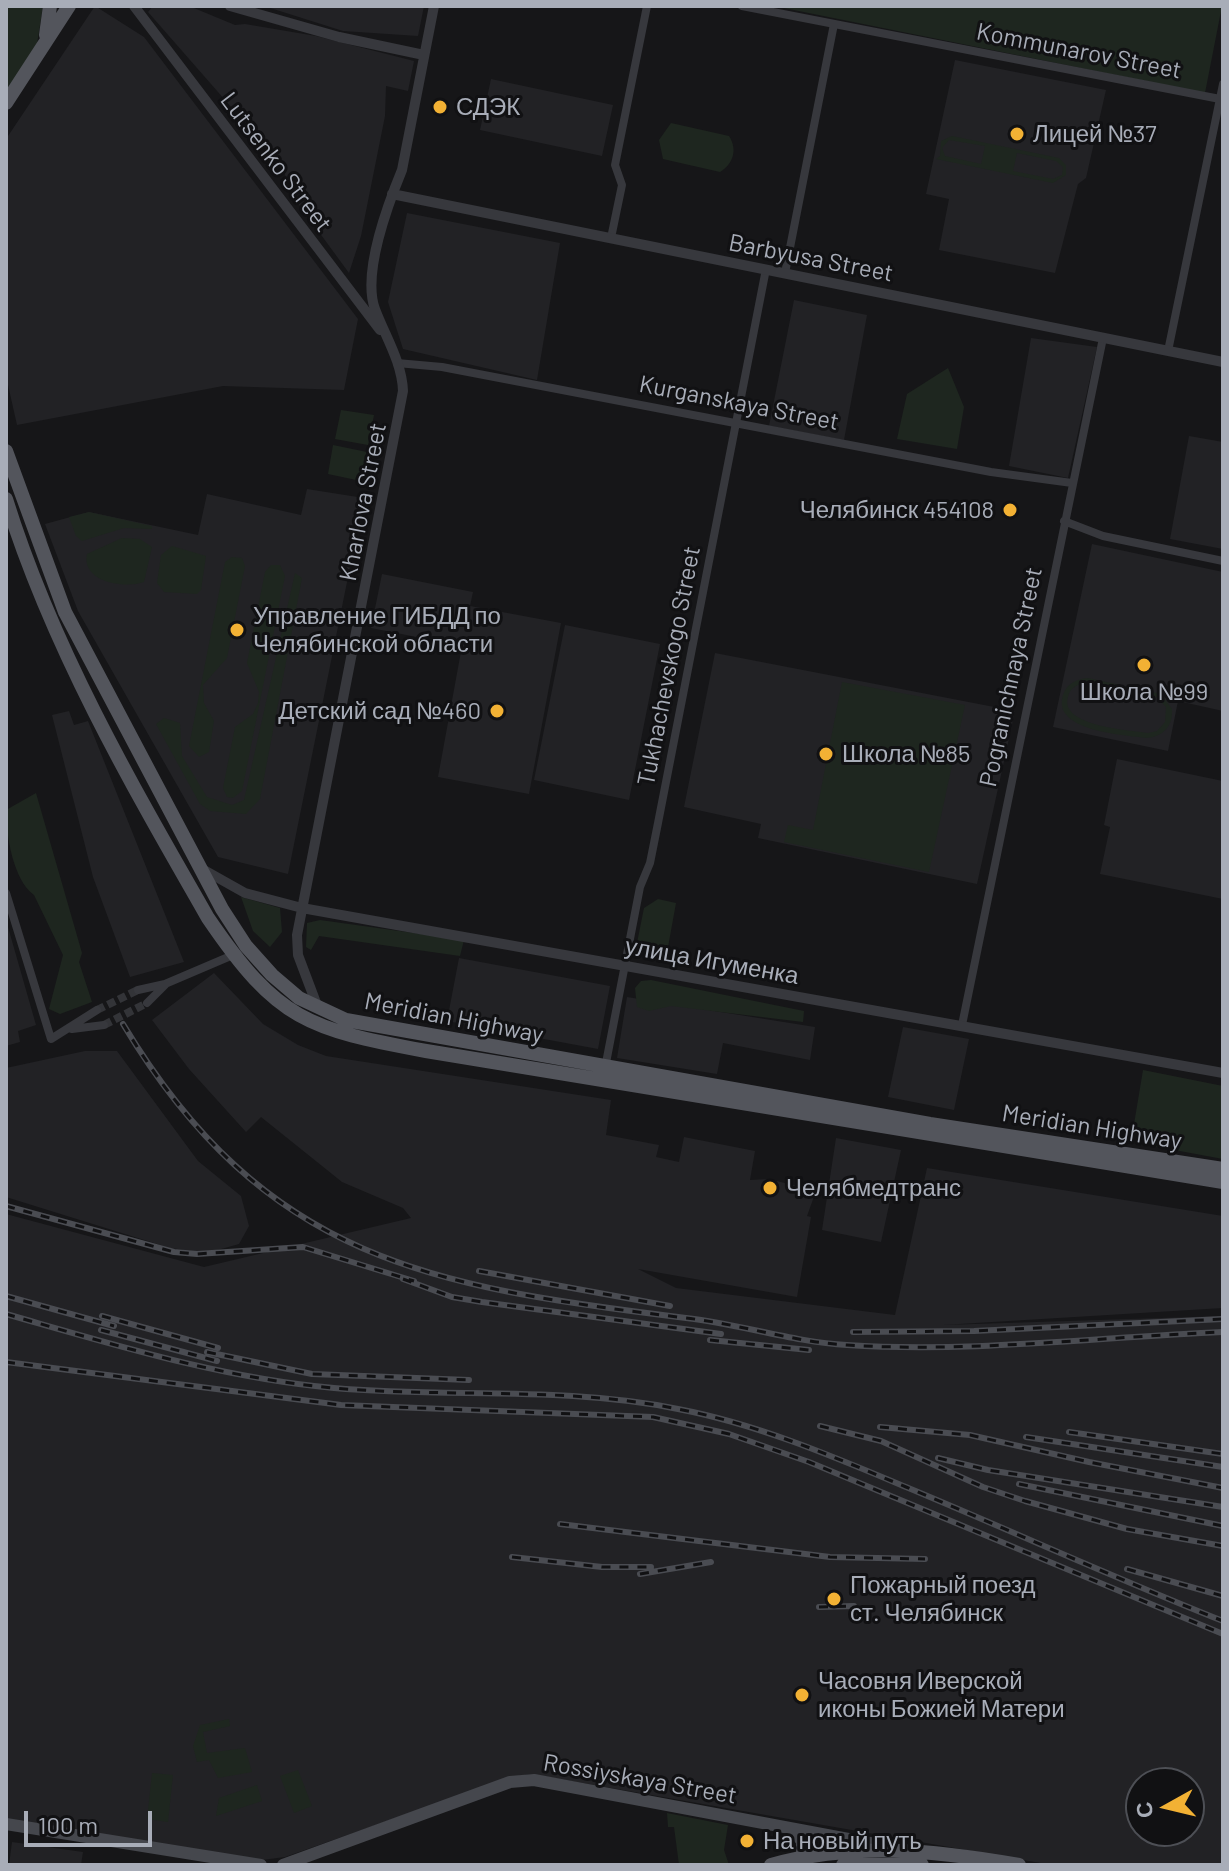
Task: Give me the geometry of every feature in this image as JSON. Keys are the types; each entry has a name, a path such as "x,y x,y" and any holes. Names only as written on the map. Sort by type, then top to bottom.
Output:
{"main road":[{"path":"45,44 50,6"},
{"path":"6,103 69,6"},
{"name":"Meridian Highway","path":"6,451 65,612 201,868 246,946 272,975 318,1010 370,1026 605,1068 1223,1169"},
{"name":"Meridian Highway","path":"6,499 36,589 63,650 191,887 233,955 271,997 292,1013 314,1025 350,1037 1223,1182"},
{"name":"Rossiyskaya Street","path":"283,1865 510,1782 534,1780 905,1849"},
{"path":"6,1824 261,1865"},
{"path":"789,1829 802,1841 802,1856"},
{"path":"771,1865 802,1856 856,1848 905,1849 1019,1865"},
{"path":"843,1865 922,1865"}],"street":[{"name":"Lutsenko Street","path":"134,6 389,341"},
{"path":"230,6 330,35 424,55"},
{"path":"350,293 370,291 392,194 402,170 434,6"},
{"path":"611,238 622,185 615,165 647,6"},
{"name":"Kommunarov Street","path":"742,6 1220,99"},
{"path":"785,273 834,24"},
{"path":"1168,351 1223,84"},
{"name":"Barbyusa Street","path":"392,194 1223,362"},
{"name":"Tukhachevskogo Street","path":"605,1068 640,887 650,863 766,269"},
{"name":"Kharlova Street","path":"318,1010 298,955 302,908 403,391 397,363 370,291"},
{"name":"Pogranichnaya Street","path":"962,1025 1103,338"},
{"name":"Kurganskaya Street","path":"397,363 442,367 991,472 1072,483"},
{"path":"1064,521 1103,536 1223,561"},
{"name":"улица Игуменка","path":"201,868 245,893 302,908 1223,1073"},
{"path":"6,893 51,1039 97,1010"},
{"path":"138,990 165,984 233,955"},
{"path":"147,1003 165,984"},
{"path":"67,1030 104,1025"}],"shaded area":[{"path":"6,6 43,6 37,44 6,92"},
{"path":"95,6 144,37 358,319 344,390 223,386 17,425 6,376 6,139"},
{"path":"153,6 189,6 235,25 316,36 414,61 408,91 386,86 385,116 361,236 349,273 297,202 282,168 148,12"},
{"path":"264,6 424,6 418,36 343,31"},
{"path":"774,6 1222,6 1205,93"},
{"name":"Лицей №37","path":"955,60 1106,90 1086,178 1078,184 1055,273 939,250 949,199 926,194"},
{"path":"491,79 613,105 602,156 480,130"},
{"path":"671,123 729,136 734,151 728,165 720,172 663,159 659,140"},
{"path":"952,136 1059,158 1066,165 1066,175 1053,183 936,159 940,156 941,141","holes":["949,140 985,146 981,164 945,156 942,148","1017,153 1056,161 1063,167 1062,175 1053,179 1013,171"]},
{"path":"407,213 560,243 537,380 403,349 388,302"},
{"path":"794,300 867,315 844,440 769,426"},
{"path":"1031,338 1097,347 1068,478 1009,466"},
{"path":"948,368 964,407 957,449 897,439 907,394"},
{"path":"341,410 374,415 368,445 335,439"},
{"path":"1189,436 1223,442 1223,549 1170,539"},
{"path":"333,445 367,452 361,481 328,474"},
{"path":"307,489 364,498 288,874 218,857 78,611 45,524 89,512 198,535 207,494 301,515"},
{"path":"89,512 152,526 152,529 124,528 82,541 76,536 69,517"},
{"path":"122,538 140,539 152,547 144,582 126,585 106,581 97,577 87,564 87,554"},
{"name":"Школа №99","path":"1092,544 1223,572 1223,711 1178,701 1168,751 1053,727"},
{"path":"172,546 206,556 201,590 197,594 164,592 157,583 161,555"},
{"path":"232,557 242,558 245,566 227,658 203,685 204,703 214,721 209,752 199,757 189,746 225,562"},
{"path":"271,565 280,565 285,576 242,791 233,798 227,797 223,788 235,727 253,714 258,703 259,692 247,663 265,572"},
{"path":"295,573 302,578 260,799 246,814 210,811 200,804 156,724 164,718 180,723 182,756 207,797 232,805 244,800"},
{"name":"Детский сад №460","path":"382,574 473,592 470,606 561,623 529,794 438,777 462,646 371,628"},
{"path":"565,625 660,644 629,800 534,780"},
{"name":"Школа №85","path":"715,653 1015,711 977,884 758,838 761,824 684,807"},
{"path":"1088,678 1161,694 1172,709 1169,725 1163,732 1147,738 1107,733 1078,724 1062,707 1063,695 1070,685","holes":["1087,683 1155,696 1166,707 1165,722 1157,731 1148,733 1097,725 1074,714 1068,707 1071,691"]},
{"path":"842,682 965,705 929,872 784,842 788,825 813,830"},
{"path":"69,711 74,725 88,721 184,962 130,977 93,877 52,715"},
{"path":"1117,759 1223,781 1223,899 1100,874 1110,827 1104,825"},
{"path":"36,793 82,953 79,962 92,1002 60,1014 49,1009 63,955 34,895 16,868 7,831 6,810"},
{"path":"241,897 280,908 282,932 270,947 253,931"},
{"path":"658,899 676,903 666,958 635,953 644,908"},
{"path":"6,920 36,1025 18,1031 20,1042 6,1046"},
{"path":"320,920 464,940 460,956 319,936 311,950 306,947 307,923"},
{"path":"459,958 610,986 598,1049 447,1021"},
{"path":"214,973 263,1024 298,1045 326,1056 611,1100 606,1135 659,1145 656,1157 679,1162 684,1137 755,1151 750,1180 769,1179 816,1191 807,1216 811,1217 797,1297 638,1269 676,1288 895,1315 927,1168 1223,1216 1223,1308 943,1325 1223,1316 1223,1865 1052,1865 531,1774 512,1777 285,1857 262,1860 6,1819 6,1214 204,1267 411,1218 403,1208 342,1182 261,1117 246,1132 189,1069 152,1020"},
{"path":"651,980 804,1011 803,1022 671,1006 649,1011 637,1007 635,988 641,981"},
{"path":"627,997 815,1027 810,1060 723,1043 717,1074 617,1058"},
{"path":"903,1027 969,1039 954,1110 888,1097"},
{"path":"85,1051 117,1051 198,1161 241,1196 249,1226 239,1244 207,1253 170,1248 6,1197 6,1068"},
{"path":"1143,1070 1223,1086 1223,1159 1131,1142"},
{"path":"836,1138 901,1150 881,1242 822,1230"},
{"path":"229,1719 230,1726 203,1732 207,1753 245,1748 252,1772 218,1778 209,1760 197,1762 193,1746 200,1725"},
{"path":"298,1770 312,1806 294,1813 280,1776"},
{"path":"152,1773 173,1775 168,1822 147,1819"},
{"path":"257,1785 262,1801 216,1816 219,1798"},
{"path":"667,1813 728,1825 724,1850 729,1865 679,1865 674,1827 668,1827"},
{"path":"12,1842 83,1852 81,1865 9,1865"}],"tunnel":[{"path":"97,1010 138,990"},
{"path":"104,1025 147,1003"}],"railway":[{"path":"123,1024 178,1103 235,1166 297,1213 362,1248 434,1274 511,1292 847,1345 988,1346 1223,1332"},
{"path":"6,1206 174,1252 197,1254 303,1247 414,1281"},
{"path":"479,1271 670,1306"},
{"path":"403,1279 452,1297 721,1334"},
{"path":"6,1296 114,1326"},
{"path":"6,1314 168,1359 250,1377 377,1391 593,1397 707,1415 765,1432 850,1464 1223,1621"},
{"path":"102,1316 218,1348"},
{"path":"853,1332 974,1331 1223,1319"},
{"path":"101,1330 217,1361"},
{"path":"710,1340 809,1350"},
{"path":"207,1352 312,1374 469,1380"},
{"path":"6,1362 341,1405 653,1417 729,1434 809,1462 1223,1634"},
{"path":"820,1426 881,1441 983,1487 1025,1501 1127,1529 1223,1546"},
{"path":"880,1427 970,1435 1223,1488"},
{"path":"1069,1432 1223,1454"},
{"path":"1026,1437 1223,1467"},
{"path":"938,1458 988,1470 1223,1507"},
{"path":"1019,1484 1223,1526"},
{"path":"560,1524 830,1557 925,1559"},
{"path":"512,1557 602,1567 651,1567"},
{"path":"640,1574 711,1562"},
{"path":"1127,1569 1223,1596"},
{"path":"819,1607 854,1606"}],"place":[{"name":"СДЭК","path":"440,107"},
{"name":"Лицей №37","path":"1017,134"},
{"name":"Челябинск 454108","path":"1010,510"},
{"name":"Управление ГИБДД по Челябинской области","path":"237,630"},
{"name":"Школа №99","path":"1144,665"},
{"name":"Детский сад №460","path":"497,711"},
{"name":"Школа №85","path":"826,754"},
{"name":"Челябмедтранс","path":"770,1188"},
{"name":"Пожарный поезд ст. Челябинск","path":"834,1599"},
{"name":"Часовня Иверской иконы Божией Матери","path":"802,1695"},
{"name":"На новый путь","path":"747,1841"}]}
